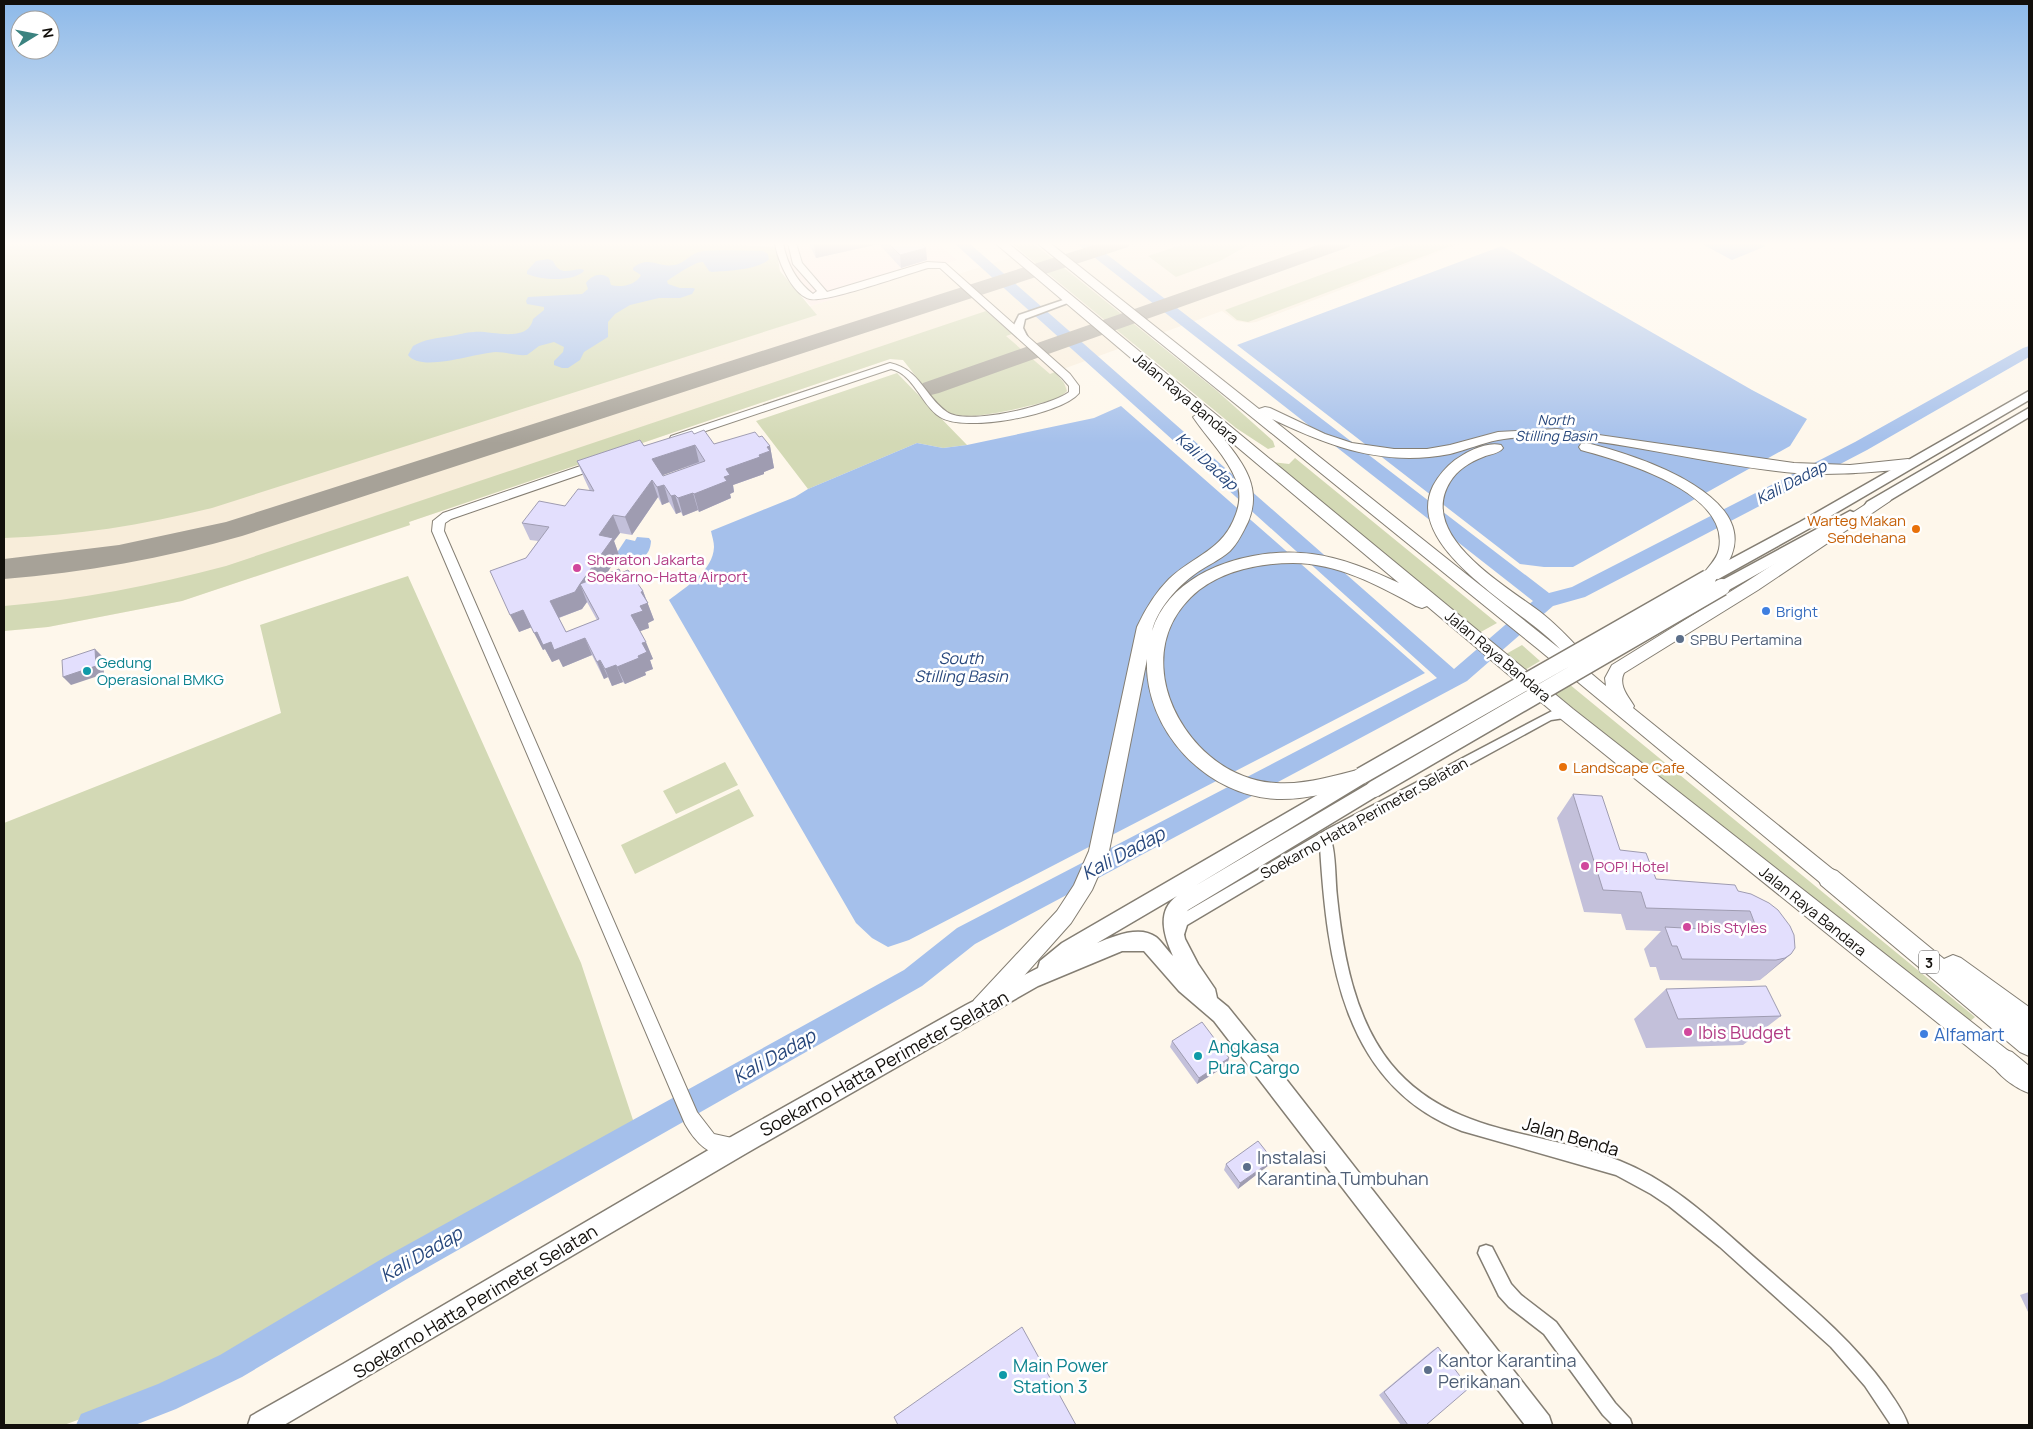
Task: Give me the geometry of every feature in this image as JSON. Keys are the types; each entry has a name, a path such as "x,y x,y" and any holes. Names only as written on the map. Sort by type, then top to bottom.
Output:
{"highway":[{"path":"1829,878 2029,1021"},
{"name":"3","path":"1829,878 2029,1044"},
{"path":"2003,1061 2029,1082"}],"main road":[{"name":"Jalan Raya Bandara","path":"1081,310 1567,714 2003,1061"},
{"name":"Jalan Raya Bandara","path":"1126,310 1504,613 1547,637 1606,696 1829,878"},
{"path":"1219,384 1265,412 1320,437 1342,444 1394,453 1435,452 1505,435 1557,433 1794,468 1850,470 1908,464"},
{"path":"1221,1014 1188,967 1176,941 1172,922 1174,913 1181,904 1368,783 1708,578 1806,525 2029,395"},
{"path":"982,1007 1064,918 1082,890 1099,851 1145,627 1162,596 1174,584 1188,572 1223,550 1232,540 1245,510 1247,501 1246,487 1239,472 1187,398"},
{"path":"1457,622 1385,583 1334,565 1312,560 1281,558 1250,562 1205,579 1192,587 1173,609 1164,622 1155,652 1154,670 1158,694 1169,719 1190,749 1206,764 1247,787 1275,791 1368,783 1885,498 2029,412"},
{"path":"1547,637 1518,604 1463,560 1447,540 1436,518 1435,499 1446,476 1460,463 1478,453 1525,443 1580,446 1643,464 1686,486 1706,500 1716,510 1726,526 1727,549 1708,578"},
{"path":"1634,718 1615,688 1612,677 1618,669 1752,586 1885,498"},
{"name":"Soekarno Hatta Perimeter Selatan","path":"1031,980 1069,949 1189,880 1368,783"},
{"name":"Soekarno Hatta Perimeter Selatan","path":"260,1425 352,1373 737,1146 982,1007 1031,980 1092,953 1122,942 1138,940 1148,943 1186,985 1221,1014 1275,1081 1540,1425"}],"street":[{"path":"660,443 890,366 903,369 942,413 957,420 1017,414 1062,402 1071,397 1075,390 1071,381 993,310"},
{"path":"1024,338 1018,323 1022,317 1040,310"},
{"path":"613,459 447,516 439,521 438,531 691,1118 702,1137 712,1145 737,1146"},
{"name":"Soekarno Hatta Perimeter Selatan","path":"1176,941 1179,925 1182,921 1332,833 1547,717 1554,714 1567,714"},
{"name":"Jalan Benda","path":"1326,843 1329,898 1338,952 1352,1005 1366,1038 1379,1060 1402,1086 1429,1108 1466,1126 1618,1168 1662,1191 1712,1230 1832,1336 1869,1376 1885,1398 1900,1425"},
{"path":"1486,1253 1506,1290 1515,1301 1550,1328 1609,1409 1624,1425"}],"shaded area":[{"path":"797,310 1288,310 1249,323 1236,321 1222,311 1055,372 1067,387 1064,395 995,413 965,416 949,412 903,360 890,359 409,522 410,525 182,601 48,627 4,631 4,524"}],"green space":[{"path":"4,310 813,310 817,315 212,508 108,529 4,538"},
{"path":"1092,310 1116,310 1216,390 1273,441 1275,447 1268,449 1236,428"},
{"path":"1225,310 1281,310 1248,322 1237,320"},
{"path":"986,311 1012,334 1006,336 1050,374 1055,372 1064,383 1067,391 1058,399 1002,412 971,416 958,415 948,412 937,402 903,360 890,359 409,522 410,525 182,601 48,627 4,631 4,606 116,591 226,566"},
{"path":"897,373 967,445 943,448 917,443 808,489 756,421"},
{"path":"1295,458 1497,623 1479,633 1272,462 1289,464"},
{"path":"408,576 581,963 635,1126 168,1387 64,1425 4,1425 4,823 281,713 260,625"},
{"path":"1522,645 1540,661 1525,670 1506,654"},
{"path":"1569,684 1975,1017 1968,1023 1554,693"},
{"path":"725,762 738,785 676,814 663,791"},
{"path":"739,789 754,816 635,874 621,845"}],"water":[{"path":"544,310 622,310 608,322 608,337 584,352 580,360 568,368 554,365 554,361 563,352 564,347 554,342 539,346 527,355 496,352 449,361 424,362 415,360 408,355 413,346 431,339 471,332 516,334 530,327 533,319"},
{"name":"North Stilling Basin","path":"1332,310 1613,310 1752,390 1807,419 1790,446 1573,567 1544,567 1520,564 1237,345"},
{"name":"South Stilling Basin","path":"1121,406 1425,673 909,940 888,947 872,938 856,923 669,600 698,578 709,564 714,547 711,531 795,497 808,489 917,443 943,448 967,445 1094,418"},
{"path":"637,537 649,538 651,541 645,556 631,562 620,562 621,558 614,557 626,539 635,541"}],"building":[{"name":"Sheraton Jakarta Soekarno-Hatta Airport","path":"704,430 714,444 755,432 759,437 762,436 770,446 767,447 770,451 759,455 760,457 726,469 730,475 724,477 727,481 678,498 675,495 671,496 664,485 657,487 652,480 625,517 613,515 599,535 613,538 580,584 619,569 621,573 628,570 643,591 641,592 648,603 640,606 643,611 631,615 646,642 642,643 647,652 638,656 639,658 617,667 616,665 605,669 600,660 597,662 585,638 554,650 551,642 543,645 537,632 534,633 523,610 510,615 490,571 526,558 549,527 522,523 539,501 565,506 578,489 594,491 577,461 640,440 644,446 692,431 694,434","holes":["695,445 705,461 663,476 652,459","580,584 599,619 566,632 550,601 575,592"]},
{"path":"95,649 96,666 63,677 62,660"},
{"path":"1573,794 1602,796 1620,850 1646,853 1656,879 1735,885 1738,891 1751,894 1769,903 1778,910 1794,935 1795,948 1791,954 1776,960 1682,959 1677,946 1672,946 1665,927 1758,932 1750,911 1646,908 1641,892 1603,890"},
{"path":"1766,986 1781,1016 1678,1019 1666,989"},
{"name":"Angkasa Pura Cargo","path":"1202,1022 1229,1058 1199,1078 1172,1041"},
{"name":"Instalasi Karantina Tumbuhan","path":"1258,1141 1273,1160 1240,1183 1226,1164"},
{"name":"Main Power Station 3","path":"1022,1327 1076,1425 898,1425 894,1417"},
{"name":"Kantor Karantina Perikanan","path":"1438,1347 1469,1388 1426,1425 1408,1425 1384,1392"}],"waterway":[{"name":"Kali Dadap","path":"1036,310 1452,679"},
{"name":"Kali Dadap","path":"1169,310 1546,601"},
{"name":"Kali Dadap","path":"1546,601 1578,592 1861,446 2029,351"},
{"name":"Kali Dadap","path":"92,1425 165,1398 231,1366 396,1268 913,978 966,936 1460,675 1546,601"}],"taxiway":[{"path":"4,569 62,563 119,554 176,544 232,530 914,310"},
{"path":"931,388 1153,310"}],"place":[{"name":"Warteg Makan Sendehana","path":"1916,529"},
{"name":"Sheraton Jakarta Soekarno-Hatta Airport","path":"577,568"},
{"name":"Bright","path":"1766,611"},
{"name":"SPBU Pertamina","path":"1680,639"},
{"name":"Gedung Operasional BMKG","path":"87,671"},
{"name":"Landscape Cafe","path":"1563,767"},
{"name":"POP! Hotel","path":"1585,866"},
{"name":"Ibis Styles","path":"1687,927"},
{"name":"Ibis Budget","path":"1688,1032"},
{"name":"Alfamart","path":"1924,1034"},
{"name":"Angkasa Pura Cargo","path":"1198,1056"},
{"name":"Instalasi Karantina Tumbuhan","path":"1247,1167"},
{"name":"Kantor Karantina Perikanan","path":"1428,1370"},
{"name":"Main Power Station 3","path":"1003,1375"}]}
